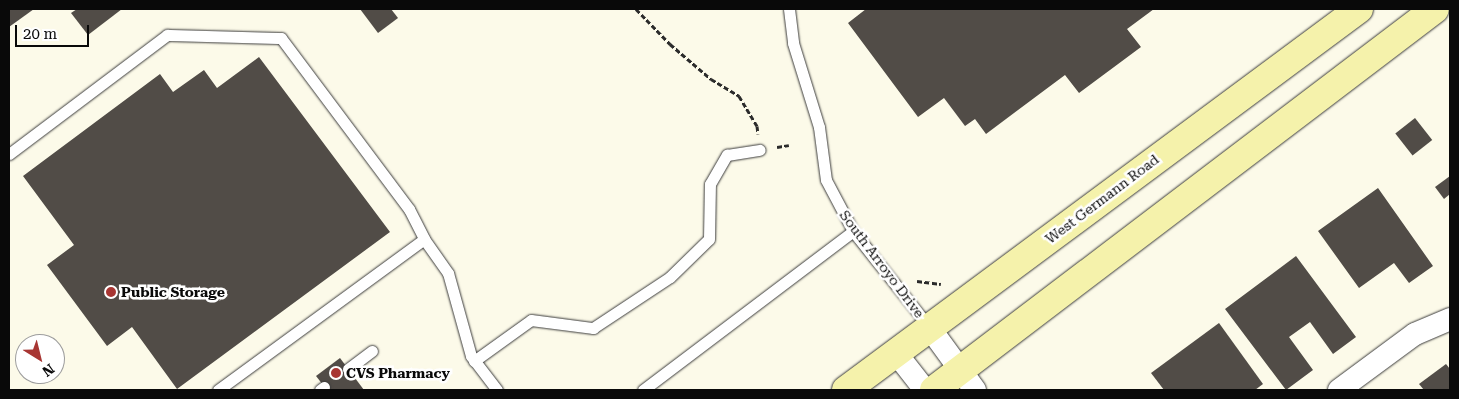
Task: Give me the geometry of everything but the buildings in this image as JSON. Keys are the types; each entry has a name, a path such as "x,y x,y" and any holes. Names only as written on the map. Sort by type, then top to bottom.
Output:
{"main road":[{"name":"West Germann Road","path":"846,390 1359,9"},
{"path":"934,390 967,380 1435,9"}],"street":[{"path":"1339,390 1415,334 1450,318"},
{"name":"South Arroyo Drive","path":"929,327 967,380"},
{"path":"896,353 925,390"}],"lane":[{"name":"South Arroyo Drive","path":"789,9 793,43 819,127 826,180 853,231 929,327"},
{"path":"9,154 167,35 281,38 409,210 424,239 448,273 474,361 497,390"},
{"path":"474,361 530,320 593,328 670,277 709,239 710,184 727,155 760,150"},
{"path":"643,390 853,231"},
{"path":"218,390 424,239"},
{"path":"348,369 372,351"}],"path":[{"path":"636,9 670,44 711,79 739,96 757,126 760,150 789,145"},
{"path":"916,281 941,284"}],"place":[{"name":"Public Storage","path":"111,292"},
{"name":"CVS Pharmacy","path":"336,373"}]}
